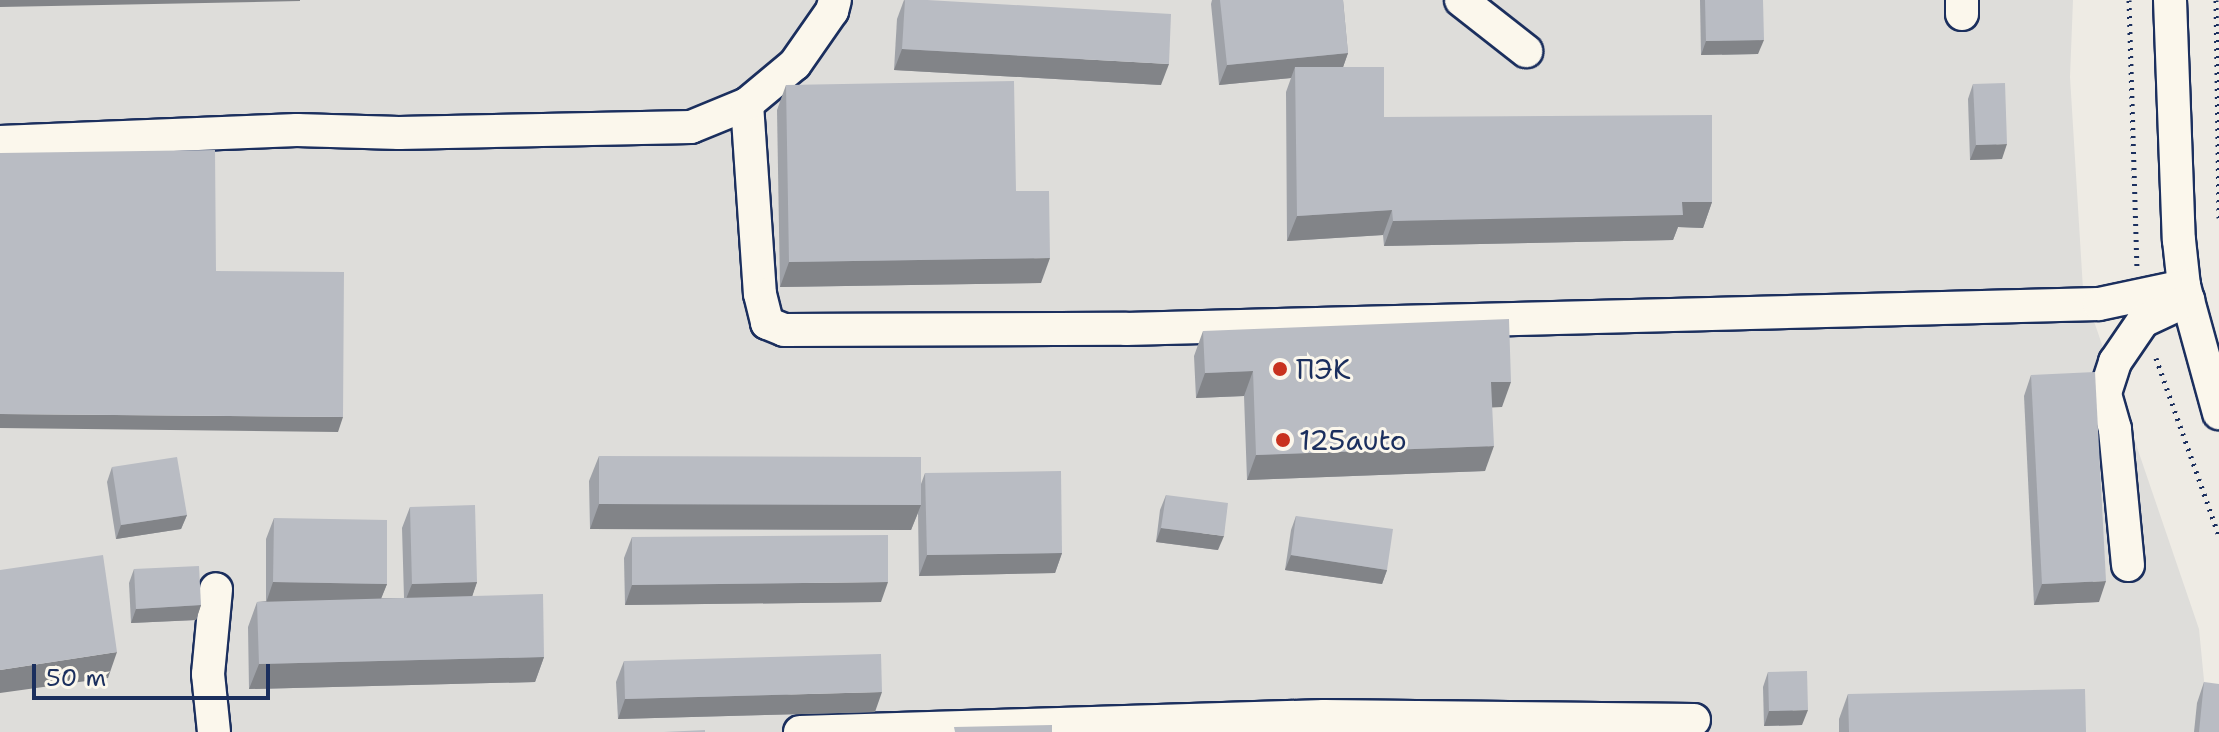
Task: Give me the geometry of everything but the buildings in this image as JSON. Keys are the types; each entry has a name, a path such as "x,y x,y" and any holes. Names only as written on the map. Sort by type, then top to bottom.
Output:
{"lane":[{"path":"0,142 297,130 399,133 691,127 747,104 795,64 832,11 835,0"},
{"path":"1461,0 1526,51"},
{"path":"2170,0 2179,240 2186,293 2219,413"},
{"path":"747,104 760,294 767,323 784,330 1158,328 2067,305 2186,293"},
{"path":"2128,565 2115,429 2105,393 2115,362 2143,321 2186,293"},
{"path":"214,732 208,674 216,589"},
{"path":"800,732 1324,716 1694,720"}],"path":[{"path":"2216,0 2219,218"}],"shaded area":[{"path":"0,0 2073,0 2070,77 2083,289 2199,629 2209,732 0,732"}],"place":[{"name":"ПЭК","path":"1280,369"},
{"name":"125auto","path":"1283,440"}]}
